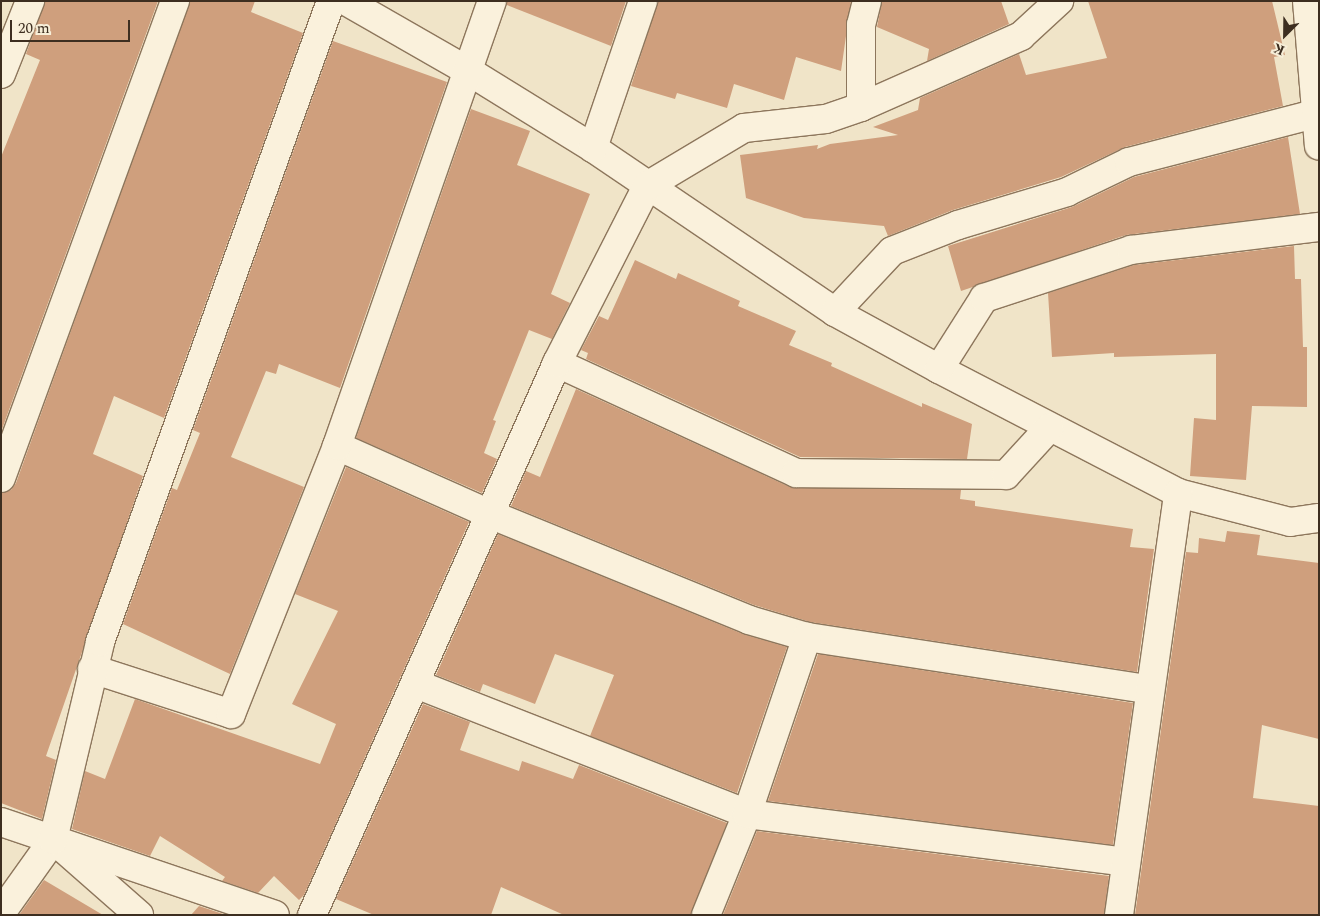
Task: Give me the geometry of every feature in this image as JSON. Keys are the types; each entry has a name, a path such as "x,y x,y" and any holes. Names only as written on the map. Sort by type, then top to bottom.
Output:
{"street":[{"path":"1,74 30,1"},
{"path":"1,478 175,1"},
{"path":"1,913 53,840 92,669 185,398 331,1"},
{"path":"346,1 470,72 593,148 835,312 939,370 1178,493 1290,522 1319,518"},
{"path":"92,669 231,714 337,446 470,72 492,1"},
{"path":"593,148 643,1"},
{"path":"862,107 861,25 867,1"},
{"path":"312,915 492,515 557,363 648,186 744,128 826,119 862,107 1021,36 1059,1"},
{"path":"1308,1 1316,59 1314,114 1319,146"},
{"path":"835,312 892,251 958,224 1067,192 1129,162 1314,114"},
{"path":"939,370 984,298 1132,250 1319,227"},
{"path":"557,363 796,474 1006,475 1049,428"},
{"path":"337,446 492,515 749,620 807,637 1148,689"},
{"path":"1119,915 1148,689 1178,493"},
{"path":"706,915 747,814 807,637"},
{"path":"416,684 747,814 1126,862"},
{"path":"1,822 275,915"},
{"path":"53,840 139,915"}],"building":[{"path":"45,1 158,1 1,432 1,157 40,60 26,54"},
{"path":"190,1 255,1 251,12 303,33 164,418 114,396 93,454 143,476 46,756 56,760 42,819 1,803 1,493 11,490 16,483"},
{"path":"507,1 626,1 611,46 507,5"},
{"path":"658,1 851,1 841,71 796,57 784,100 734,84 727,108 677,93 675,99 631,86"},
{"path":"882,1 1001,1 1009,24 927,61 929,49 877,27"},
{"path":"1088,1 1272,1 1285,55 1274,57 1283,106 1125,147 1061,177 953,210 888,236 884,226 804,218 746,198 740,155 818,145 817,149 830,144 898,135 873,127 918,110 920,98 1019,54 1026,75 1107,58"},
{"path":"333,41 447,82 340,388 279,364 276,374 266,371 231,457 304,487 230,674 123,624 172,488 177,490 200,433 193,430"},
{"path":"471,109 530,131 517,165 590,194 551,294 570,303 552,339 529,330 493,420 496,421 484,453 497,459 482,493 356,438"},
{"path":"1288,137 1300,214 1126,235 961,291 948,246 1072,207 1134,177"},
{"path":"1294,246 1295,279 1301,279 1303,347 1307,347 1307,407 1252,406 1246,480 1190,476 1194,418 1216,420 1216,354 1114,357 1114,353 1052,357 1048,293 1134,265"},
{"path":"635,260 676,279 678,273 740,301 738,306 796,331 789,345 832,363 831,366 922,407 922,403 972,424 967,459 800,457 586,359 588,353 581,350 599,316 608,320"},
{"path":"576,389 790,487 961,490 960,499 975,501 975,506 1133,529 1130,547 1154,549 1137,672 810,622 754,605 511,506 526,471 540,477"},
{"path":"346,467 469,522 304,895 299,900 274,876 258,893 222,881 225,877 160,836 150,856 72,829 85,771 105,779 135,699 320,764 336,724 292,704 338,611 295,594"},
{"path":"1227,531 1260,535 1257,555 1319,563 1319,739 1262,725 1253,798 1319,806 1319,915 1135,915 1186,552 1198,553 1199,538 1225,542"},
{"path":"498,534 743,634 787,647 737,793 590,736 614,675 555,654 535,704 483,684 480,692 436,675"},
{"path":"818,654 1133,703 1113,845 768,801"},
{"path":"423,704 470,722 460,750 519,771 522,761 573,779 579,765 727,823 691,915 564,915 501,887 491,915 374,915 336,899"},
{"path":"757,831 1109,876 1104,915 723,915"},
{"path":"44,880 103,915 19,915"},
{"path":"199,906 226,915 191,915"}]}
